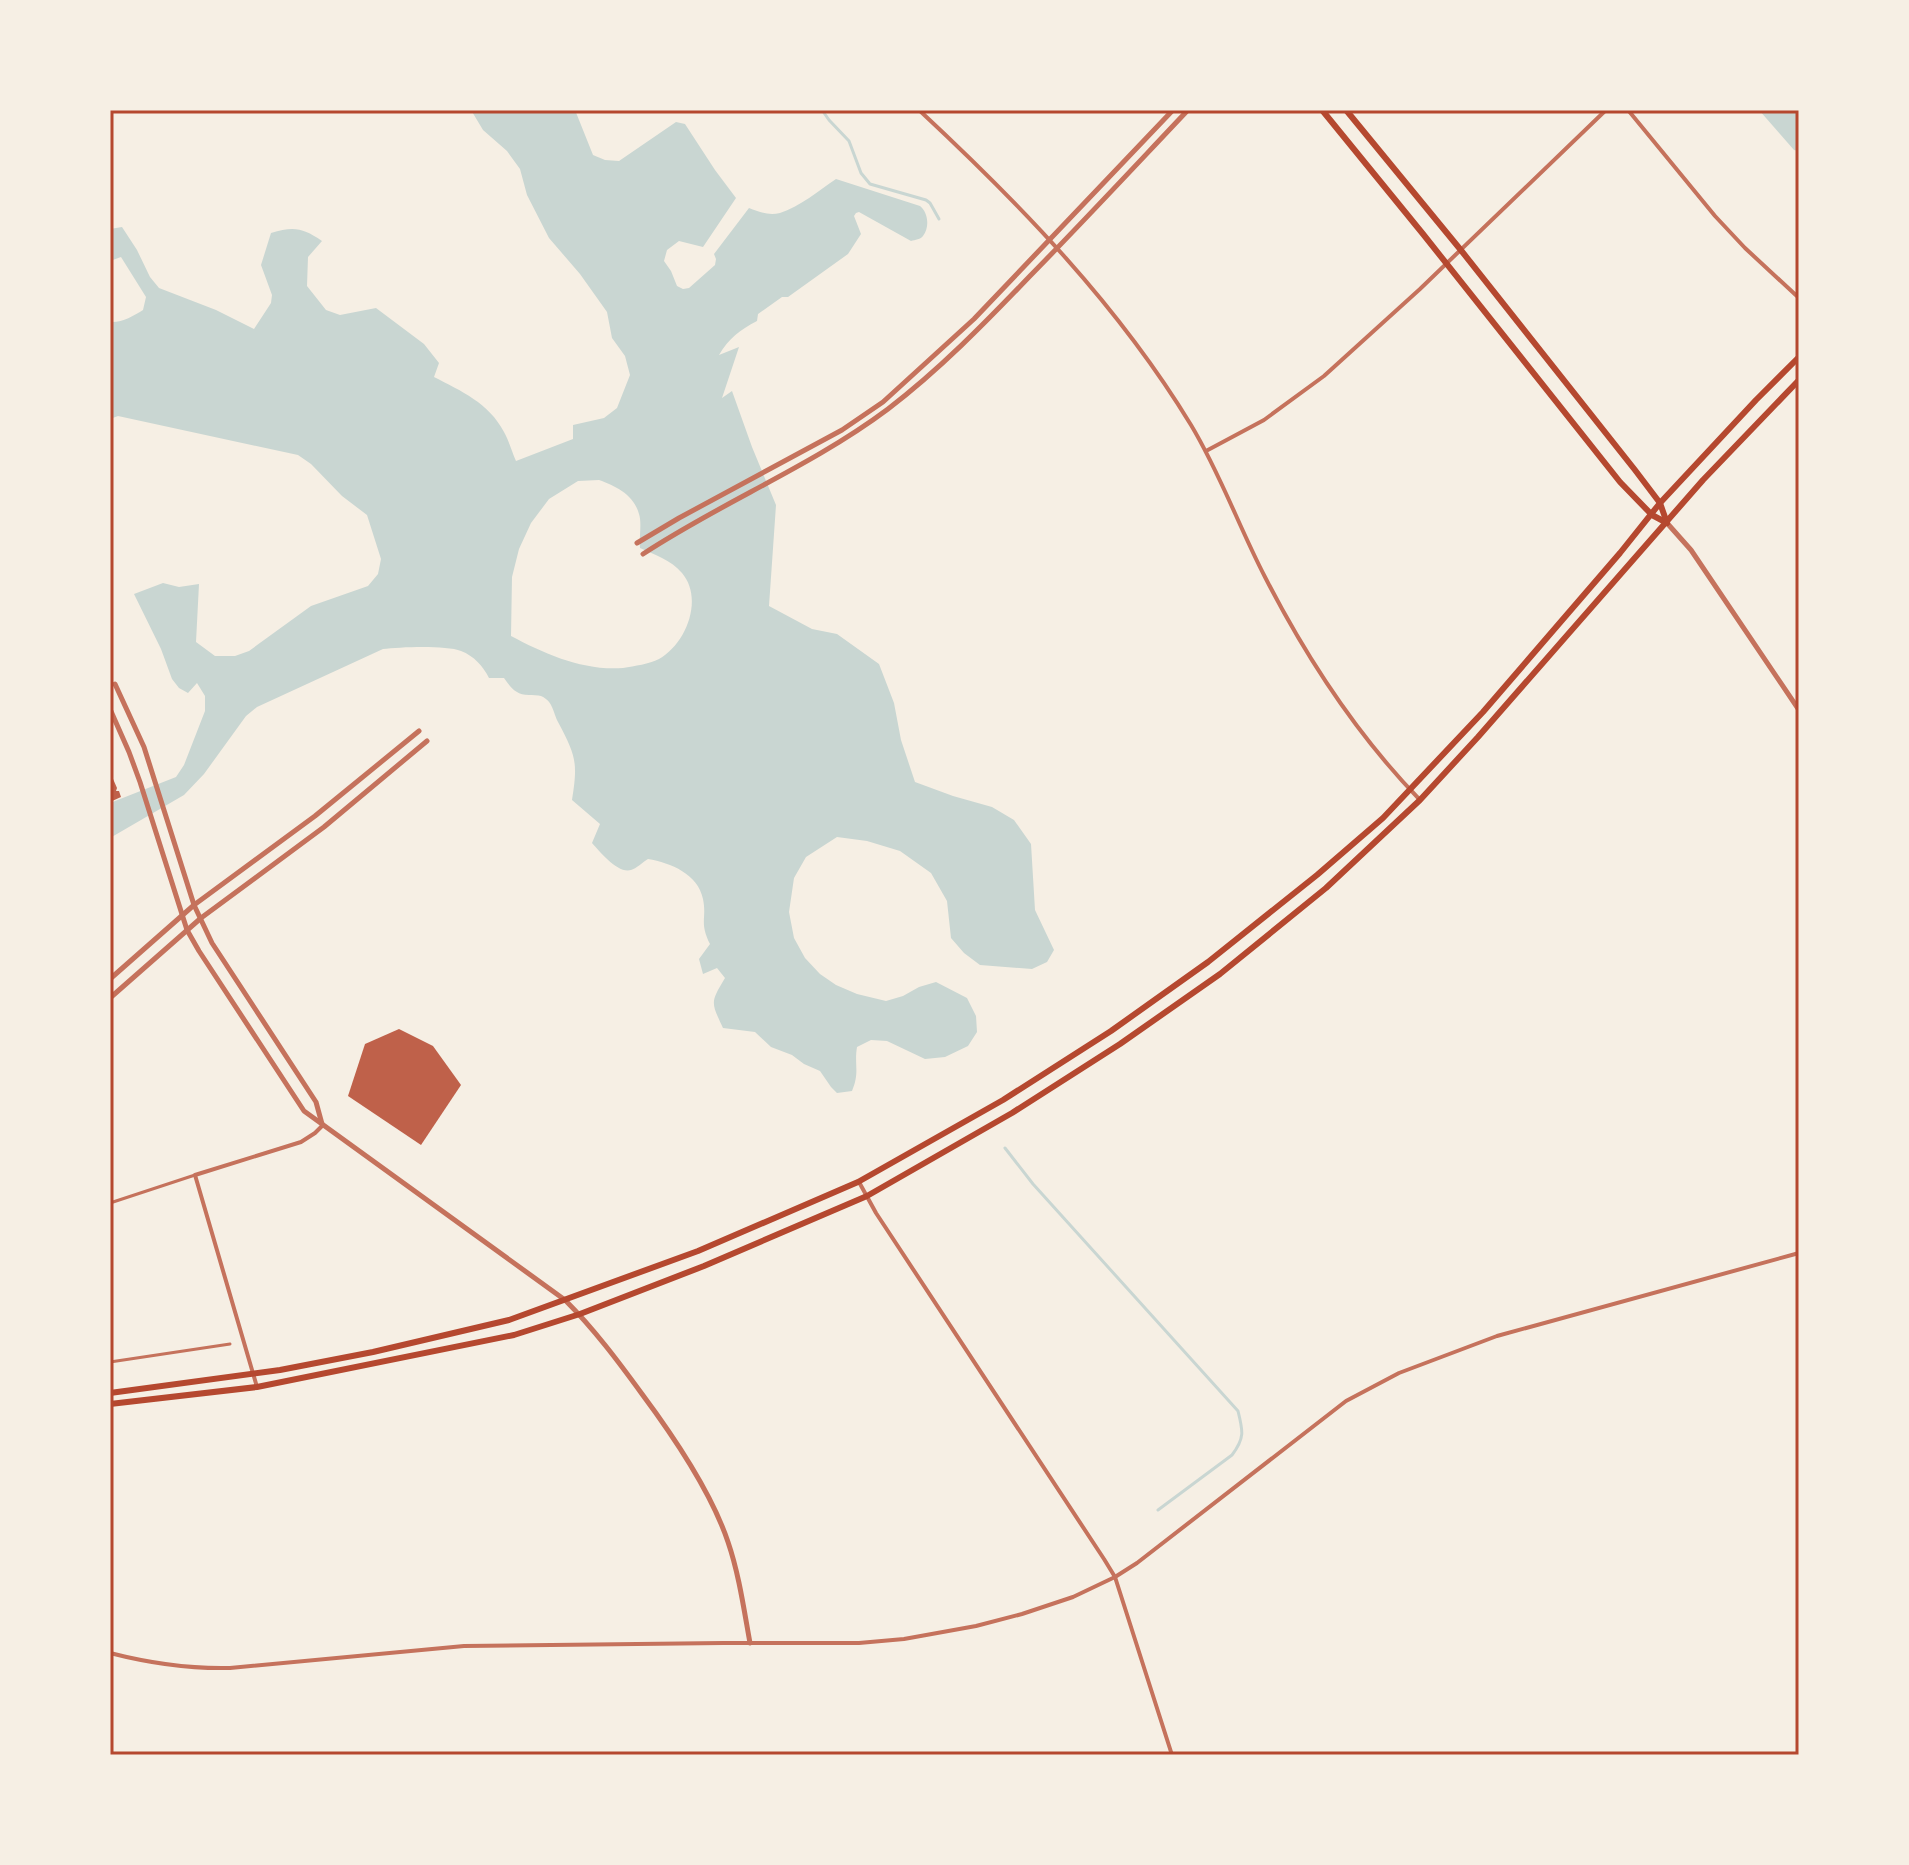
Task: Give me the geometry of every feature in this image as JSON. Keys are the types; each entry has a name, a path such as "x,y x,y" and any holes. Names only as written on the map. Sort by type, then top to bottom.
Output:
{"main road":[{"path":"1322,110 1620,482 1652,515 1667,523"},
{"path":"1346,110 1660,503 1667,523"},
{"path":"110,1393 280,1370 509,1320 698,1251 858,1182 1003,1100 1111,1031 1208,962 1383,818 1483,712 1660,503 1799,357"},
{"path":"110,1404 257,1387 514,1335 580,1314 704,1266 867,1196 1012,1113 1120,1044 1220,974 1326,888 1420,800 1703,480 1799,380"}],"street":[{"path":"919,110 1057,247 1139,346 1206,451 1265,576 1314,663 1367,738 1420,800"},
{"path":"637,543 842,430 883,402 974,319 1173,110"},
{"path":"643,554 685,526 800,466 889,408 983,324 1188,110"},
{"path":"1206,451 1264,420 1341,361 1606,110"},
{"path":"1628,110 1715,216 1799,298"},
{"path":"1667,523 1691,550 1799,710"},
{"path":"115,684 144,747 194,905 212,943 316,1102 323,1125"},
{"path":"110,709 140,782 187,930 304,1111 565,1300 596,1332 674,1437 706,1493 728,1541 750,1643"},
{"path":"110,979 194,905 315,816 419,731"},
{"path":"110,998 201,918 324,827 427,741"},
{"path":"110,1203 301,1142 323,1125"},
{"path":"195,1175 257,1387"},
{"path":"858,1182 1115,1577 1172,1755"},
{"path":"110,1653 147,1661 217,1668 464,1646 859,1643 904,1639 976,1626 1073,1597 1115,1577 1346,1401 1399,1373 1497,1336 1799,1253"},
{"path":"110,1362 230,1344"}],"shaded area":[{"path":"471,110 575,110 593,155 619,161 676,122 685,124 736,198 703,247 679,241 667,250 664,261 677,286 683,289 689,288 715,265 714,254 749,208 768,214 780,213 802,203 836,179 920,206 925,212 925,232 921,238 911,241 856,213 854,216 861,234 848,254 788,297 782,297 758,314 757,321 735,335 719,355 739,347 722,398 732,391 776,505 769,606 812,629 837,634 879,664 894,703 901,740 915,782 992,807 1014,820 1031,844 1035,910 1054,950 1047,962 1032,969 980,965 964,953 951,938 947,901 931,873 900,851 867,841 837,837 806,857 794,878 789,912 794,938 805,958 820,974 857,994 886,1001 936,982 967,998 976,1016 977,1032 968,1046 945,1057 925,1059 887,1041 871,1040 857,1047 856,1079 852,1091 837,1093 820,1071 771,1047 755,1032 723,1028 714,1003 725,978 717,968 703,974 699,959 710,944 704,925 703,899 696,883 682,871 657,861 648,859 626,870 604,857 592,843 600,824 572,800 574,760 550,704 541,696 517,692 504,678 489,678 474,659 454,649 383,649 257,707 246,716 204,774 184,795 110,838 110,803 176,777 184,765 205,711 205,696 197,683 188,693 172,679 134,594 163,583 179,587 199,584 196,642 215,656 235,656 249,651 311,606 368,586 378,574 381,559 367,515 298,455 118,416 110,419 110,322 123,320 143,310 146,297 121,257 110,261 110,229 122,227 159,288 254,329 271,303 272,295 261,265 271,233 298,230 322,241 308,257 307,286 326,310 340,315 376,308 424,344 439,363 434,377 474,399 491,413 504,432 516,461 573,439 573,425 604,418 617,408 630,375 625,356 612,338 607,312 549,238 527,195 520,169 507,151 483,130","holes":["599,480 618,488 633,502 639,514 640,548 678,568 691,595 689,620 669,652 651,662 623,668 579,664 511,636 512,577 519,549 531,523 549,499 578,481"]},
{"path":"1759,110 1799,110 1799,151 1794,150"}],"building":[{"path":"110,772 121,797 110,802"},
{"path":"399,1029 433,1046 461,1085 421,1145 348,1096 365,1044"}],"waterway":[{"path":"822,110 849,141 861,173 870,184 926,200 939,219"},
{"path":"1005,1148 1033,1184 1238,1411 1242,1434 1232,1455 1158,1510"}]}
